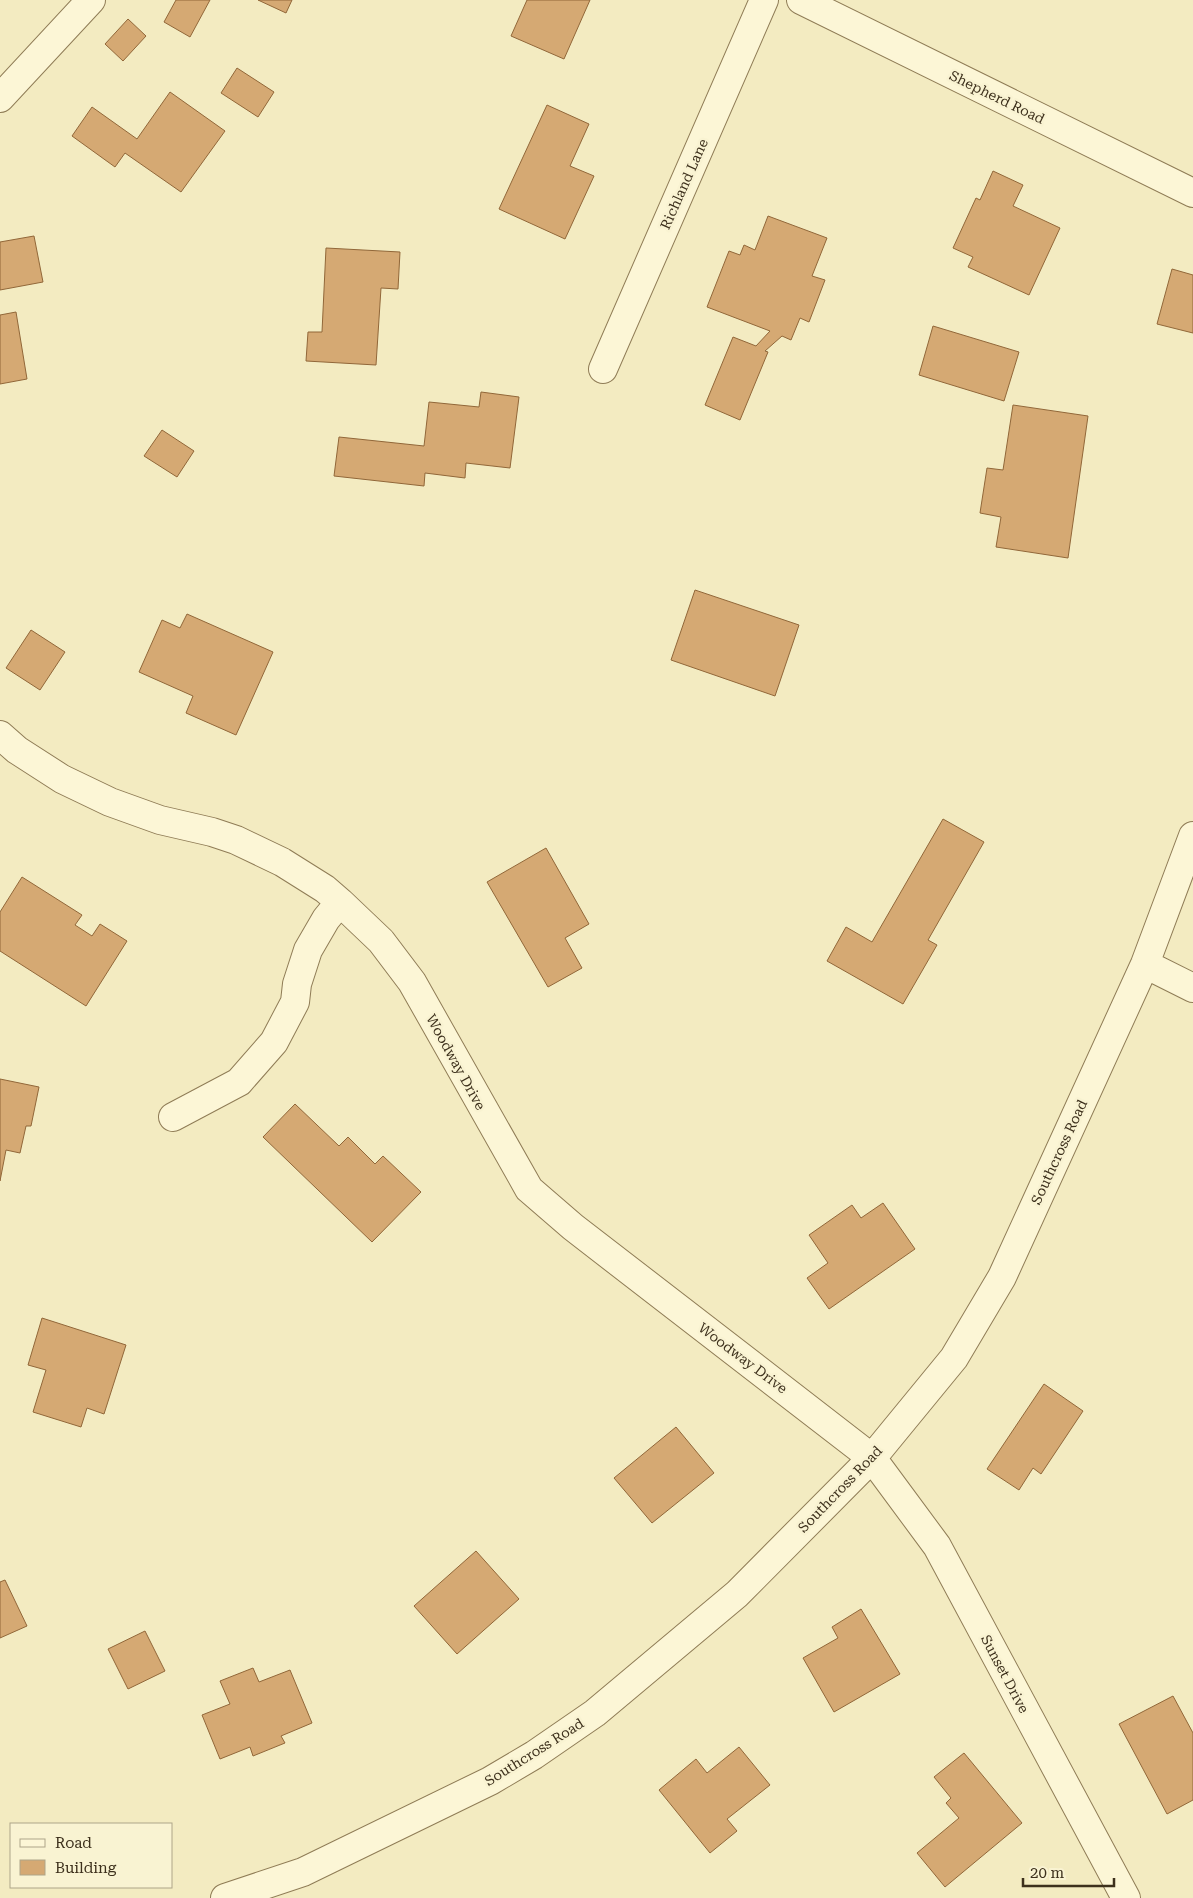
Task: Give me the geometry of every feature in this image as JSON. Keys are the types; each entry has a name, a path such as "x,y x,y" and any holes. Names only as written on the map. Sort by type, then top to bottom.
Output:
{"street":[{"path":"0,98 91,0"},
{"name":"Richland Lane","path":"603,369 764,0"},
{"name":"Shepherd Road","path":"801,0 1193,193"},
{"name":"Woodway Drive","path":"0,735 17,750 55,774 102,798 160,820 212,832 236,840 282,862 325,889 381,941 412,982 529,1189 573,1227 872,1458"},
{"name":"Southcross Road","path":"225,1898 303,1872 490,1781 534,1755 595,1713 737,1594 872,1458 954,1358 1002,1277 1146,964 1193,836"},
{"path":"174,1118 239,1082 274,1042 295,1002 308,950 326,919 340,902"},
{"path":"1146,964 1193,988"},
{"name":"Sunset Drive","path":"872,1458 937,1546 1113,1893"}],"building":[{"path":"176,0 210,0 190,37 164,22"},
{"path":"258,0 292,0 286,13"},
{"path":"527,0 590,0 564,59 511,36"},
{"path":"128,19 146,36 123,61 105,44"},
{"path":"237,68 274,92 258,117 221,93"},
{"path":"170,92 225,131 181,192 125,153 115,167 72,136 92,107 137,139"},
{"path":"547,105 589,124 570,166 594,176 565,239 499,209"},
{"path":"993,171 1023,185 1013,206 1060,228 1029,295 968,267 973,257 953,248 976,198 980,200"},
{"path":"768,216 827,238 812,276 825,280 809,322 800,318 791,340 782,336 765,351 768,352 740,420 705,405 733,337 756,346 770,331 707,307 729,251 740,255 744,245 755,250"},
{"path":"34,236 43,282 0,290 0,242"},
{"path":"326,248 400,252 398,289 381,288 376,365 306,361 308,332 322,332"},
{"path":"1172,269 1193,275 1193,333 1157,324"},
{"path":"16,312 27,379 0,384 0,315"},
{"path":"933,326 1019,352 1004,401 919,375"},
{"path":"481,392 519,397 510,468 466,463 465,478 425,473 424,486 334,476 339,437 424,446 429,402 479,407"},
{"path":"1013,405 1088,416 1068,558 996,547 1001,517 980,513 987,468 1003,470"},
{"path":"162,430 194,451 177,477 144,456"},
{"path":"695,590 799,625 775,696 671,660"},
{"path":"187,614 273,652 236,735 186,713 193,696 139,672 162,620 180,628"},
{"path":"31,630 65,652 40,690 6,668"},
{"path":"943,819 984,842 928,940 937,945 903,1004 827,961 846,927 872,942"},
{"path":"546,848 589,924 565,938 582,968 548,987 487,882"},
{"path":"22,877 82,915 75,925 92,936 100,924 127,941 86,1006 0,951 0,912"},
{"path":"0,1079 39,1087 31,1126 26,1126 20,1153 6,1150 0,1181"},
{"path":"295,1104 339,1146 348,1137 375,1164 383,1156 421,1192 372,1242 263,1137"},
{"path":"883,1203 915,1249 829,1309 807,1278 828,1263 809,1235 852,1205 861,1218"},
{"path":"42,1318 126,1345 104,1414 87,1408 81,1427 33,1412 46,1370 28,1365"},
{"path":"1044,1384 1083,1411 1041,1474 1033,1468 1019,1490 987,1469"},
{"path":"676,1427 714,1473 652,1523 614,1478"},
{"path":"476,1551 519,1599 457,1654 414,1606"},
{"path":"5,1580 27,1626 0,1638 0,1582"},
{"path":"861,1609 900,1674 834,1712 803,1658 838,1638 832,1627"},
{"path":"145,1631 165,1671 128,1689 108,1649"},
{"path":"253,1668 259,1682 290,1670 312,1723 281,1736 285,1743 253,1756 250,1747 220,1759 202,1715 230,1704 220,1681"},
{"path":"1173,1696 1193,1733 1193,1800 1167,1814 1119,1724"},
{"path":"739,1747 770,1785 727,1819 737,1831 710,1853 659,1790 696,1759 707,1773"},
{"path":"964,1753 1022,1823 945,1887 917,1853 959,1818 946,1803 951,1798 934,1777"}]}
